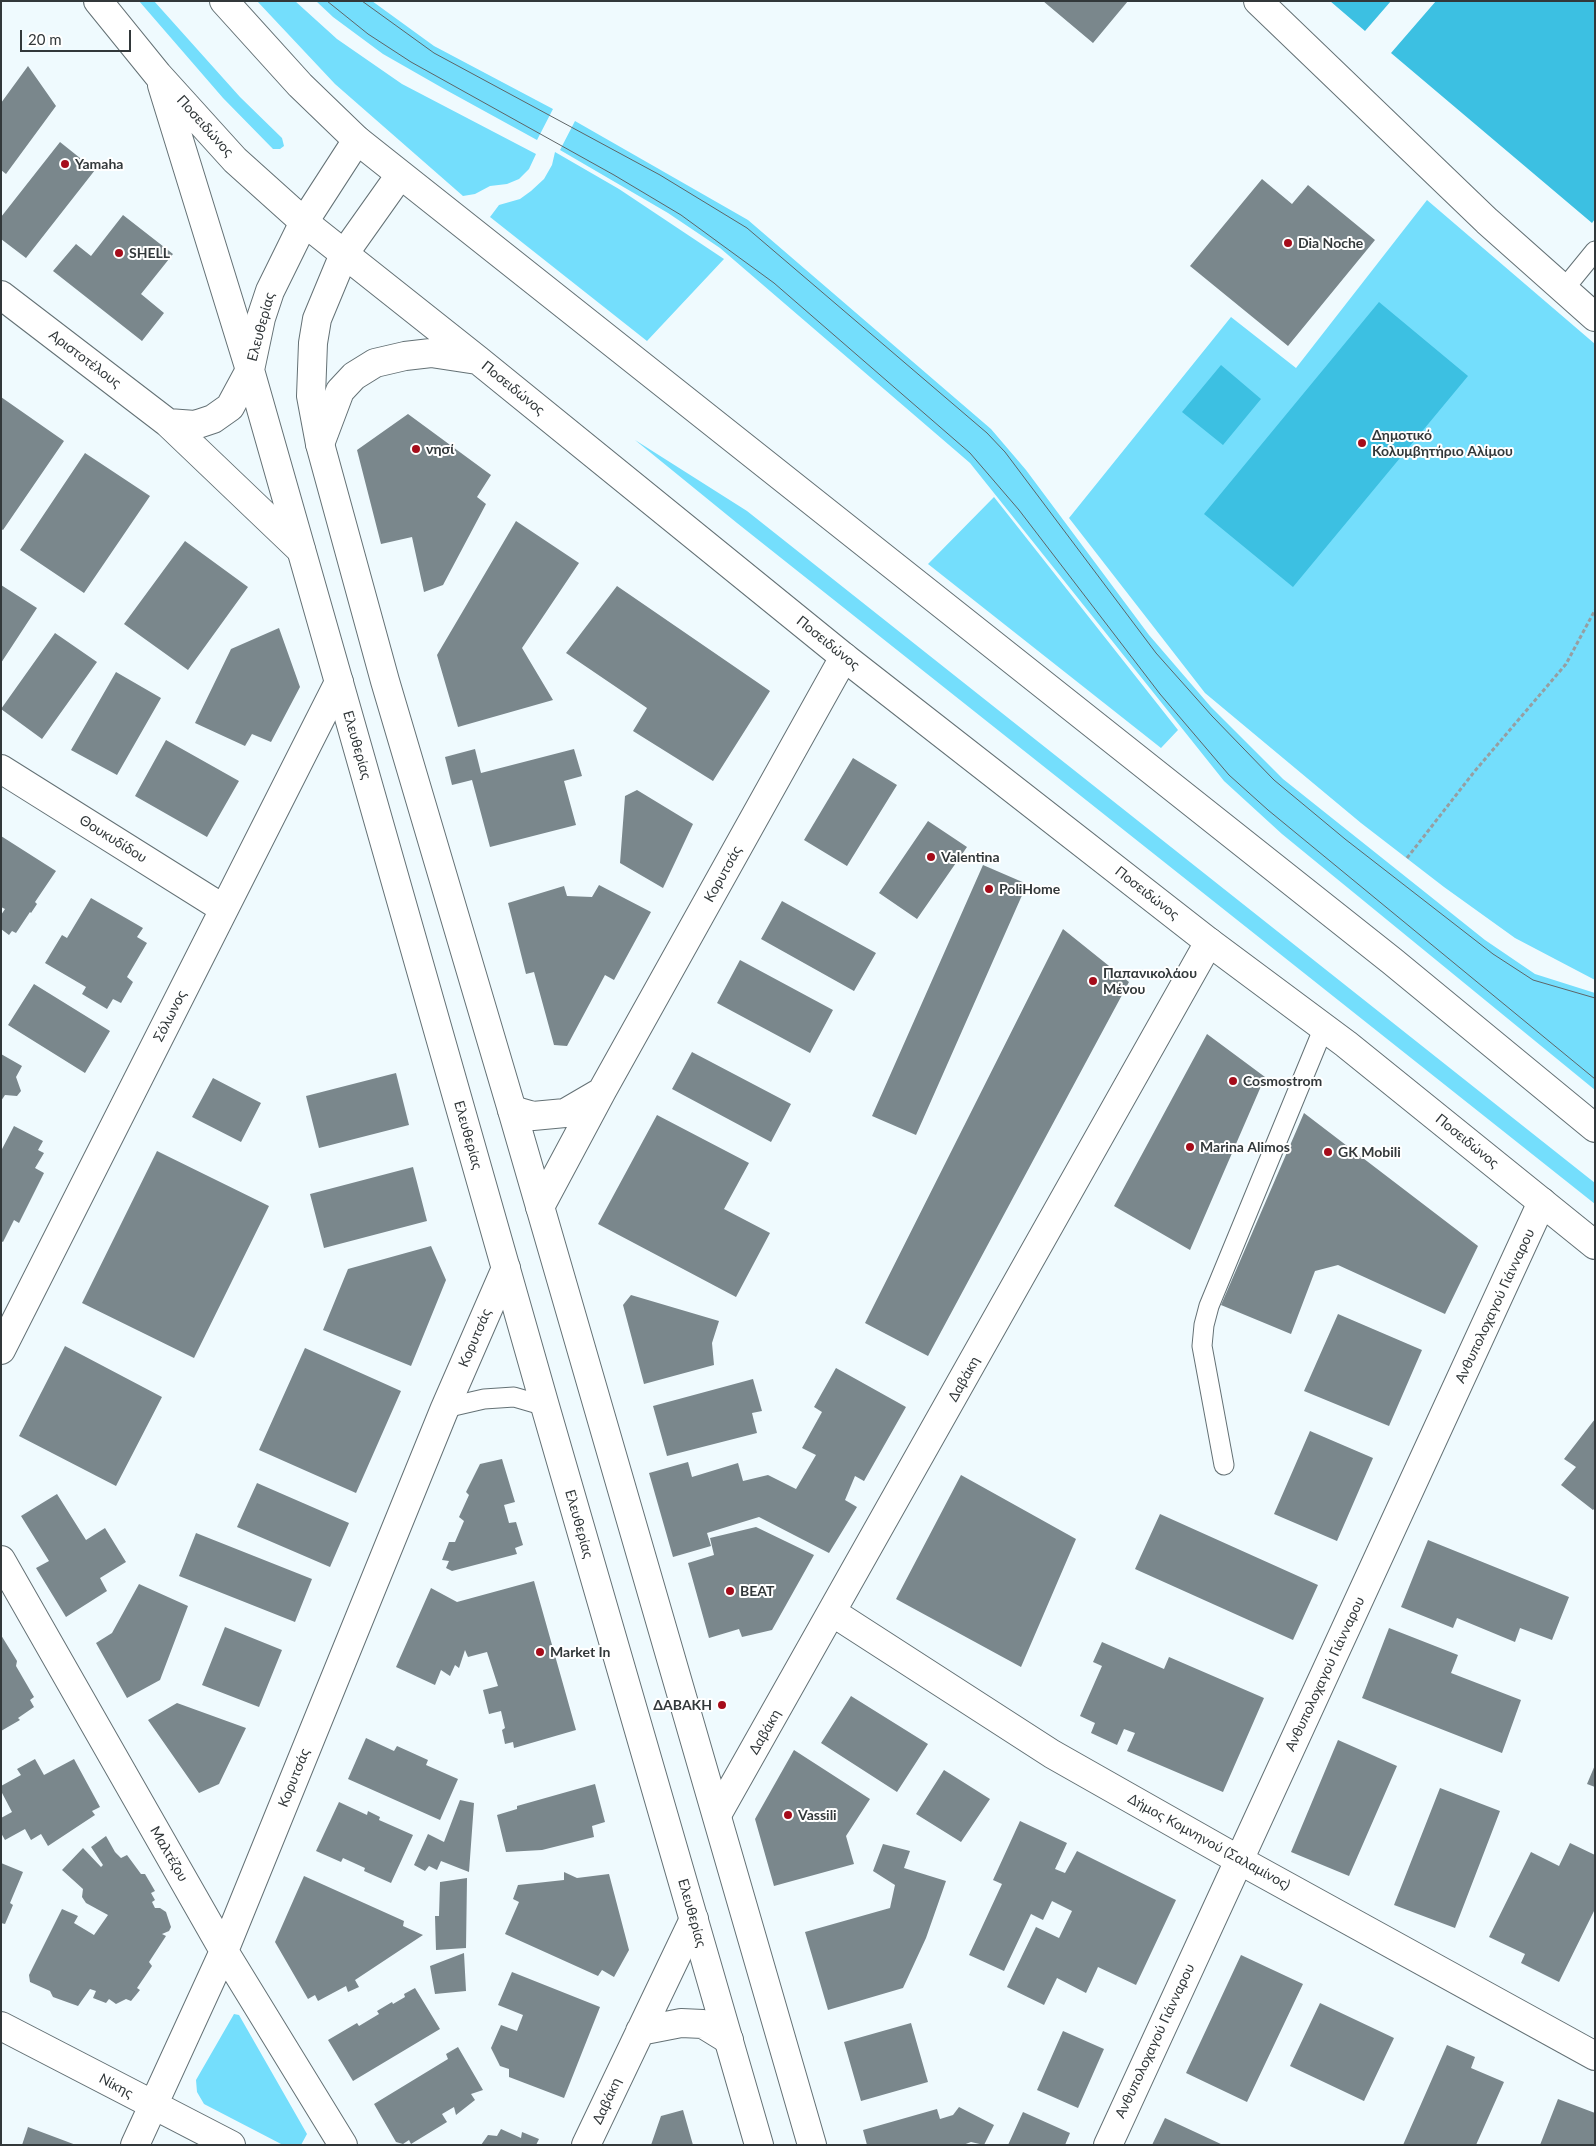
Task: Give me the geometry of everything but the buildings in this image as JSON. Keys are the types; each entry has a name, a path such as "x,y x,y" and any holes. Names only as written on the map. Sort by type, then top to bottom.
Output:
{"main road":[{"name":"Ποσειδώνος","path":"98,1 158,75 235,160 304,222 478,360 844,657 1209,942 1324,1027 1595,1245"},
{"path":"224,1 300,85 357,140 1392,961 1595,1128"},
{"path":"1258,1 1487,221 1595,316"},
{"path":"158,75 250,370 230,407 213,419 196,425 168,423"},
{"name":"Ελευθερίας","path":"357,140 304,222 270,291 261,318 250,370 545,1406 759,2145"},
{"path":"400,175 344,254 317,319 313,343 310,396 320,444 385,681 512,1110 812,2145"},
{"name":"Αριστοτέλους","path":"1,295 168,423 301,550"},
{"path":"320,444 340,391 354,376 375,362 432,353 478,360"},
{"name":"Κορυτσάς","path":"540,1208 602,1091 844,657"},
{"name":"Σόλωνος","path":"1,1350 339,682"},
{"name":"Θουκυδίδου","path":"1,769 224,909"},
{"name":"Δαβάκη","path":"717,1815 1209,942"},
{"path":"512,1110 533,1116 565,1113 602,1091"},
{"name":"Ανθυπολοχαγού Γιάνναρου","path":"1108,2145 1542,1202"},
{"name":"Κορυτσάς","path":"135,2145 224,1951 445,1408 506,1268"},
{"name":"Μαλτέζου","path":"1,1560 224,1951 343,2145"},
{"name":"Δήμος Κομνηνού (Σαλαμίνος)","path":"832,1612 1052,1754 1239,1860 1595,2056"},
{"name":"Δαβάκη","path":"586,2145 694,1919"},
{"path":"640,2031 680,2023 703,2024 729,2040"},
{"name":"Νίκης","path":"1,2026 231,2145"}],"lane":[{"path":"1564,289 1595,251"},
{"path":"1224,1465 1202,1346 1207,1316 1212,1297 1324,1027"},
{"path":"445,1408 484,1399 514,1397 545,1406"}],"path":[{"path":"1407,858 1474,772 1566,664 1595,610"}],"shaded area":[{"path":"139,1 154,1 240,97 282,138 284,146 280,149 273,149 223,98"},
{"path":"257,1 295,1 337,39 402,84 536,154 529,169 519,179 507,184 490,186 475,194 463,196 335,84"},
{"path":"316,1 372,1 434,46 553,109 537,140 383,54 333,17"},
{"path":"1330,1 1391,1 1365,31"},
{"path":"1436,1 1595,1 1595,219 1592,223 1391,53"},
{"path":"575,121 748,220 991,429 1026,470 1149,635 1211,707 1283,779 1485,940 1535,974 1595,993 1595,1090 1282,834 1224,781 970,463 720,248 668,213 560,150"},
{"path":"555,152 619,189 724,259 647,341 490,217 499,205 520,199 544,179 552,165"},
{"name":"Δημοτικό Κολυμβητήριο Αλίμου","path":"1427,200 1595,344 1595,980 1515,938 1444,887 1361,823 1205,693 1069,518 1231,317 1296,368"},
{"path":"1379,302 1468,376 1293,587 1204,514"},
{"path":"1221,365 1261,399 1223,445 1182,412"},
{"path":"635,440 747,511 1595,1183 1595,1204 737,523"},
{"path":"994,497 1178,730 1161,748 928,564"},
{"path":"234,2014 239,2015 307,2134 301,2145 283,2145 204,2104 197,2092 196,2080"}],"tram line":[{"path":"327,1 368,34 411,62 614,175 681,215 774,283 970,453 1019,510 1160,694 1229,775 1268,810 1595,1079"},
{"path":"362,1 434,53 660,175 747,228 987,433 1005,452 1156,653 1212,716 1274,780 1345,839 1493,954 1533,980 1595,998"}],"place":[{"name":"Yamaha","path":"65,164"},
{"name":"Dia Noche","path":"1288,243"},
{"name":"SHELL","path":"119,253"},
{"name":"Δημοτικό Κολυμβητήριο Αλίμου","path":"1362,443"},
{"name":"νησί","path":"416,449"},
{"name":"Valentina","path":"931,857"},
{"name":"PoliHome","path":"989,889"},
{"name":"Παπανικολάου Μένου","path":"1093,981"},
{"name":"Cosmostrom","path":"1233,1081"},
{"name":"Marina Alimos","path":"1190,1147"},
{"name":"GK Mobili","path":"1328,1152"},
{"name":"ΒΕΑΤ","path":"730,1591"},
{"name":"Market In","path":"540,1652"},
{"name":"ΔΑΒΑΚΗ","path":"722,1705"},
{"name":"Vassili","path":"788,1815"}]}
